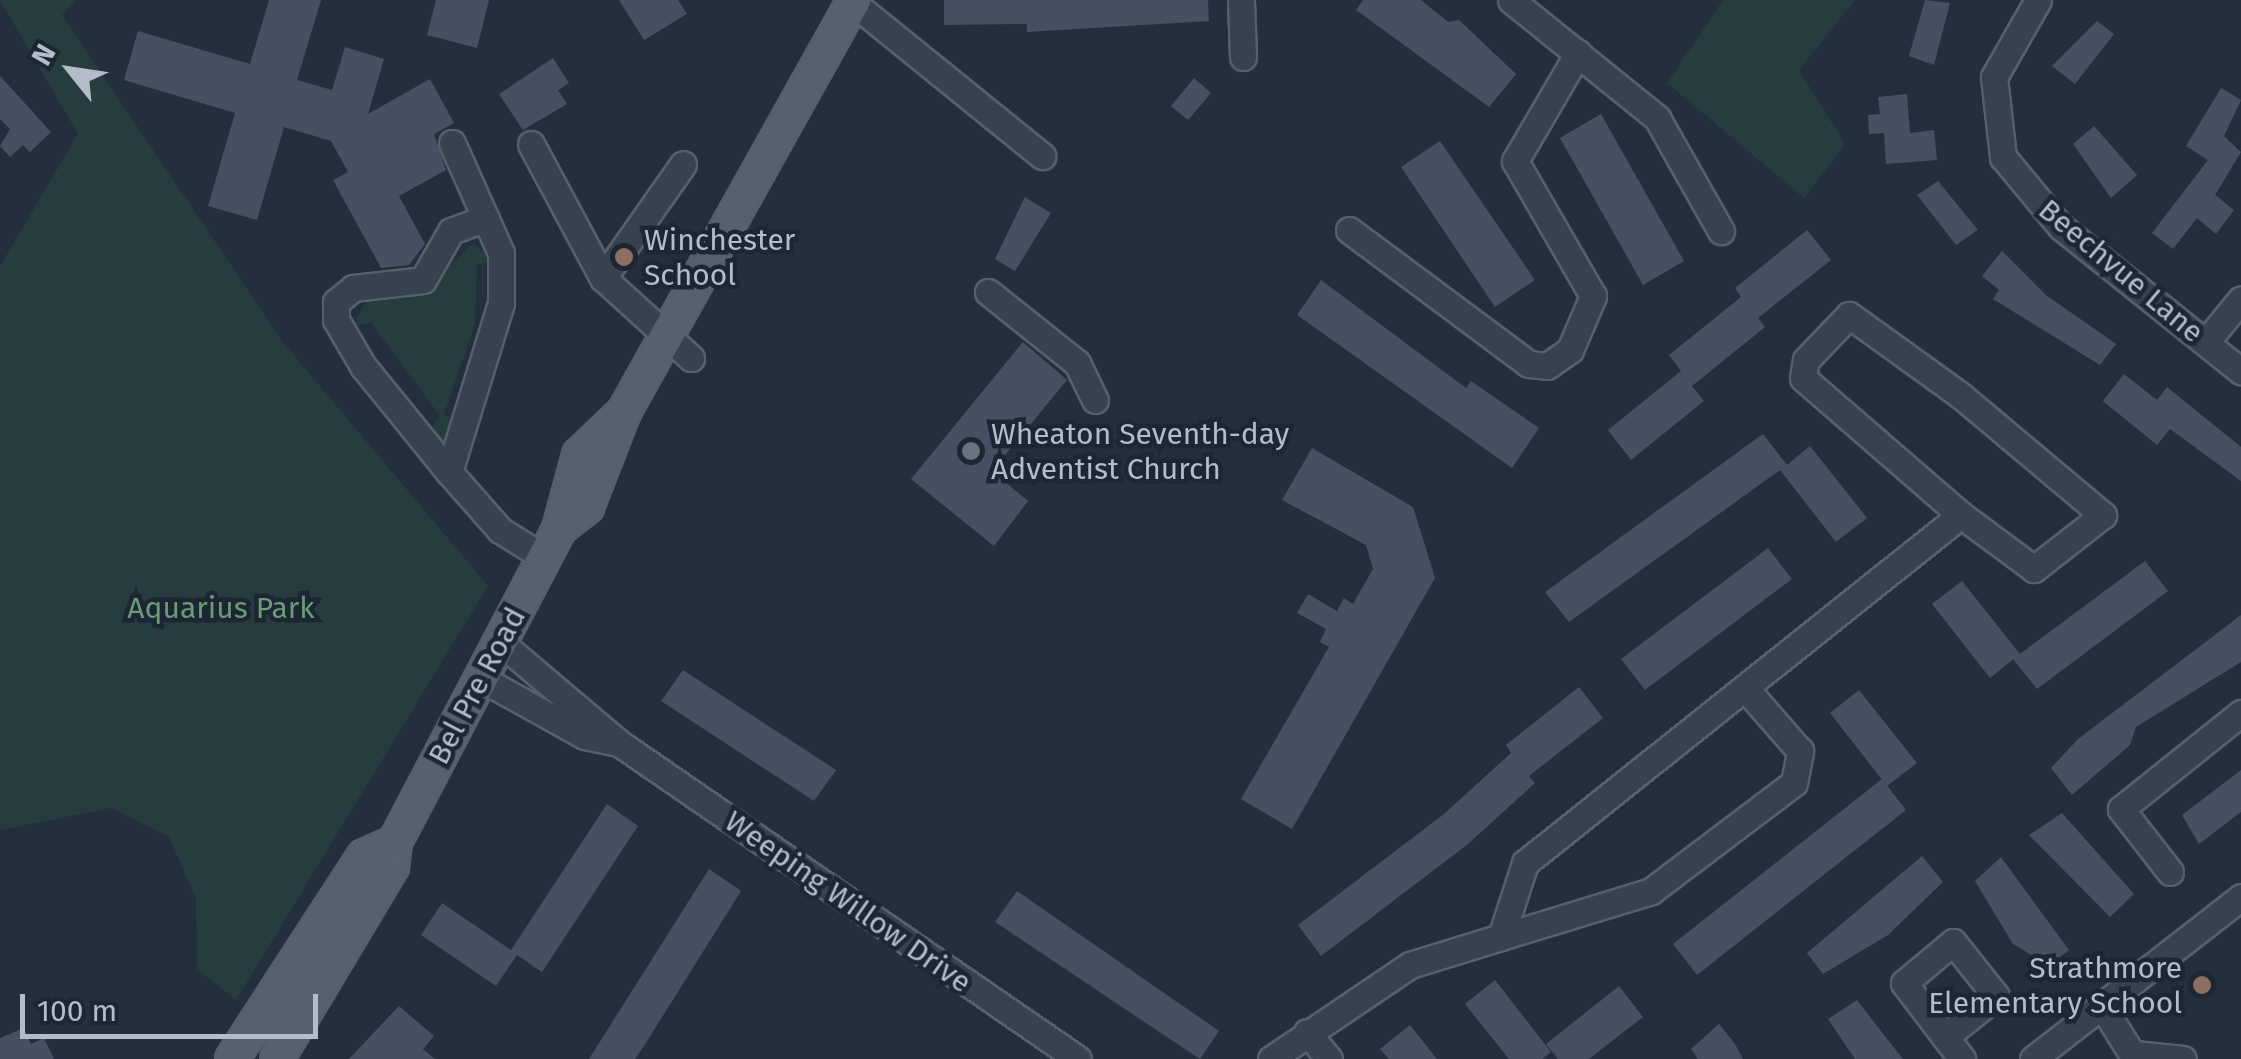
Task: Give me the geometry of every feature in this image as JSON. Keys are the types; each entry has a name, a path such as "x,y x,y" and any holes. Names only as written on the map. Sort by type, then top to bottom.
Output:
{"main road":[{"name":"Bel Pre Road","path":"277,1059 392,867 396,842 552,544 580,454 624,412 678,349 853,1"},
{"name":"Bel Pre Road","path":"232,1059 364,856 396,842"}],"street":[{"path":"1241,0 1243,57"},
{"path":"1510,0 1656,118 1721,230"},
{"name":"Beechvue Lane","path":"2038,0 1994,77 2003,157 2060,226 2241,371"},
{"path":"853,1 1042,156"},
{"path":"1349,230 1529,364 1547,366 1570,350 1593,296 1516,161 1578,53"},
{"path":"448,472 501,304 500,254 452,143"},
{"path":"530,144 603,278 678,349"},
{"path":"603,278 683,164"},
{"path":"486,218 452,231 423,280 368,286 336,302 336,320 448,472 500,530 552,544"},
{"path":"988,292 1077,363 1096,400"},
{"path":"2206,342 2241,299"},
{"path":"1849,315 1869,325 2103,515 2034,568 1962,514 1803,378 1835,321 1849,315"},
{"path":"1501,938 1525,863 1962,514"},
{"name":"Weeping Willow Drive","path":"500,642 619,743 1078,1059"},
{"name":"Weeping Willow Drive","path":"482,678 585,736 619,743"},
{"path":"1271,1059 1410,965 1652,891 1794,782 1800,751 1746,688"},
{"path":"2170,872 2121,810 2241,713"},
{"path":"2034,1059 2241,897"},
{"path":"2102,1006 2135,1056 2183,1059"},
{"path":"1307,1032 1329,1059"},
{"path":"1946,1038 1962,1059"}],"green space":[{"name":"Aquarius Park","path":"0,0 76,0 62,15 282,341 488,586 236,1000 197,969 196,898 169,837 111,808 0,830 0,266 78,134"},
{"path":"1723,0 1855,0 1799,70 1845,144 1804,198 1667,83"},
{"path":"473,243 493,261 477,265 475,324 444,414 456,422 445,446 431,428 440,416 371,323 357,325 357,317 370,296 433,283"}],"building":[{"path":"269,0 321,0 297,80 332,90 345,47 384,59 368,114 430,79 454,123 434,134 446,170 399,196 425,244 409,265 381,268 333,180 348,172 331,141 284,127 257,220 208,206 235,113 124,80 138,31 250,64"},
{"path":"436,0 489,0 477,48 427,35"},
{"path":"619,0 678,0 687,14 644,40"},
{"path":"944,0 1208,0 1209,21 1027,32 1027,24 944,25"},
{"path":"1363,0 1421,0 1448,22 1459,20 1516,74 1489,107 1356,10"},
{"path":"1925,0 1950,3 1934,65 1909,56"},
{"path":"2097,21 2114,34 2075,84 2052,66"},
{"path":"553,58 569,83 558,90 567,104 523,130 499,94"},
{"path":"0,76 51,132 30,152 23,145 10,157 0,146 10,129 0,119"},
{"path":"1194,78 1211,93 1188,120 1171,106"},
{"path":"2221,88 2241,100 2224,136 2241,152 2215,195 2234,210 2216,234 2197,218 2173,249 2152,233 2208,160 2186,146"},
{"path":"1907,94 1910,133 1934,130 1937,160 1886,164 1884,133 1869,134 1868,115 1880,114 1878,97"},
{"path":"1601,114 1684,261 1643,285 1560,138"},
{"path":"2094,126 2137,175 2111,198 2073,144"},
{"path":"1440,141 1535,280 1495,307 1401,167"},
{"path":"1938,181 1978,230 1956,245 1917,195"},
{"path":"1025,197 1051,213 1015,271 995,259"},
{"path":"1807,230 1831,260 1758,318 1765,327 1692,386 1704,401 1631,460 1608,430 1681,371 1669,355 1741,297 1735,288"},
{"path":"2002,251 2046,295 2116,344 2100,365 1993,299 1999,290 1982,276"},
{"path":"1321,280 1466,388 1471,381 1539,428 1512,468 1297,315"},
{"name":"Wheaton Seventh-day Adventist Church","path":"1023,342 1067,380 992,471 1028,501 994,546 911,479"},
{"path":"2124,374 2157,400 2167,387 2241,447 2241,481 2170,429 2157,445 2103,401"},
{"path":"1763,434 1787,465 1810,446 1867,518 1836,542 1780,470 1569,622 1545,592"},
{"path":"1312,448 1413,507 1435,578 1292,829 1241,799 1329,647 1320,642 1326,629 1297,613 1308,594 1337,611 1344,598 1353,604 1373,569 1366,545 1282,500"},
{"path":"1768,548 1792,579 1645,690 1621,659"},
{"path":"2145,561 2168,591 2037,689 2013,659"},
{"path":"1962,581 2020,654 1990,678 1932,604"},
{"path":"2241,615 2241,662 2136,727 2130,745 2072,795 2051,768 2078,739"},
{"path":"683,670 836,770 814,801 661,701"},
{"path":"1579,687 1603,718 1529,776 1535,783 1468,844 1321,956 1298,925 1444,814 1511,753 1506,745"},
{"path":"1859,690 1917,763 1887,786 1830,713"},
{"path":"2241,770 2241,812 2199,844 2182,815"},
{"path":"1882,779 1906,810 1697,975 1673,944"},
{"path":"607,804 638,826 542,972 517,955 496,986 421,935 442,903 511,950"},
{"path":"2062,813 2134,894 2110,917 2029,835"},
{"path":"1922,856 1943,882 1888,935 1823,974 1807,953"},
{"path":"2001,857 2069,950 2049,966 2013,944 1975,881"},
{"path":"709,869 741,891 644,1046 635,1059 589,1059"},
{"path":"1017,891 1219,1031 1200,1059 995,922"},
{"path":"1495,980 1551,1052 1542,1059 1509,1059 1465,1004"},
{"path":"1619,986 1643,1017 1589,1059 1558,1059 1546,1044"},
{"path":"1857,1000 1903,1059 1855,1059 1828,1019"},
{"path":"399,1006 434,1036 423,1049 435,1059 349,1059"},
{"path":"1719,1024 1743,1059 1698,1059 1691,1049"},
{"path":"1410,1025 1437,1059 1389,1059 1380,1049"},
{"path":"24,1028 31,1044 44,1038 54,1059 0,1059 0,1038"}],"place":[{"name":"Winchester School","path":"624,257"},
{"name":"Wheaton Seventh-day Adventist Church","path":"971,451"},
{"name":"Strathmore Elementary School","path":"2202,985"}]}
